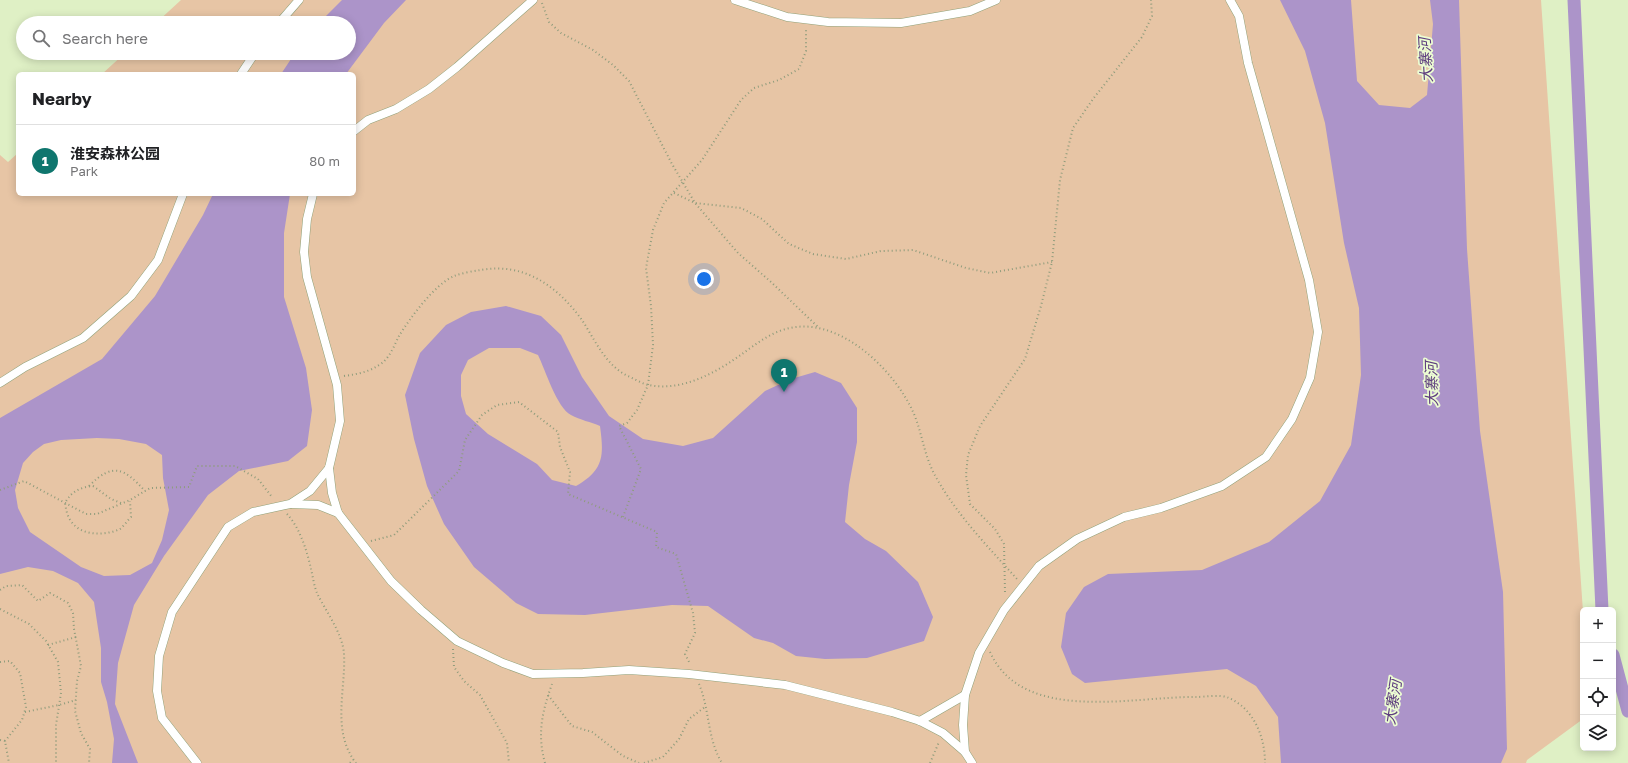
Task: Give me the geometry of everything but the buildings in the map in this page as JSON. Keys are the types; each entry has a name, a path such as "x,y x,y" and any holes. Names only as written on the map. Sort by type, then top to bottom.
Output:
{"street":[{"path":"285,16 299,0"},
{"path":"356,129 368,120 396,109 429,89 533,0"},
{"path":"735,0 786,17 828,22 901,23 970,11 996,0"},
{"path":"965,752 963,725 965,695 979,653 1004,610 1039,566 1078,539 1124,517 1161,508 1222,486 1266,457 1292,419 1310,378 1318,332 1309,280 1248,63 1239,16 1230,0"},
{"path":"242,72 250,60"},
{"path":"0,383 25,367 83,338 131,296 158,260 182,196"},
{"path":"313,196 307,219 304,252 307,277 335,377 340,421 329,468 332,493 338,513 363,542 391,581 421,610 457,641 503,663 533,674 629,670 695,675 785,685 884,710 920,721 943,733 965,752 972,763"},
{"path":"290,504 310,491 329,468"},
{"path":"197,763 162,718 158,691 159,656 172,612 228,527 253,512 290,504 318,505 338,513"},
{"path":"920,721 965,695"}],"path":[{"path":"541,0 549,22 561,33 593,50 613,64 629,81 682,184 695,203 738,253 818,327 845,338 875,360 896,382 914,415 925,455 937,480 961,514 1023,586"},
{"path":"1003,599 1005,592 1003,564 1004,544 995,529 970,504 966,475 968,455 980,426 1025,359 1042,306 1052,262 1060,180 1073,128 1093,99 1142,37 1152,16 1151,0"},
{"path":"623,517 641,469 619,426 627,423 637,410 648,385 653,345 651,306 646,268 653,230 664,203 702,160 741,100 754,88 779,80 799,69 806,51 805,19"},
{"path":"674,193 695,203 741,208 762,219 790,244 814,254 846,259 882,251 913,250 966,268 990,273 1052,262"},
{"path":"335,377 364,374 384,362 408,322 429,296 453,276 484,269 509,269 535,276 556,292 581,320 597,347 621,373 648,385 666,387 694,381 729,363 762,340 787,328 818,327"},
{"path":"363,542 394,535 459,472 465,440 482,415 497,405 519,402 558,432 560,447 570,472 568,494 656,532 656,547 676,554 693,613 695,633 685,654 704,696 705,707 716,753 722,763"},
{"path":"0,490 24,481 86,514 97,514 130,500 150,488 189,487 197,466 235,466 258,479 292,519 307,553 316,592 333,621 344,652 341,701 343,736 356,763"},
{"path":"89,486 101,474 112,470 132,476 146,491"},
{"path":"122,503 111,499 93,486 89,486 82,487 69,496 65,503 70,521 77,528 91,533 107,533 121,528 131,517 130,500"},
{"path":"0,590 6,586 22,585 38,601 50,593 68,603 73,613 81,666 77,681 75,711 81,733 90,749 88,763"},
{"path":"0,610 29,624 48,645 58,662 62,693 56,725 56,763"},
{"path":"452,636 454,667 464,681 480,695 495,720 507,743 509,763"},
{"path":"48,645 76,637"},
{"path":"988,637 989,650 994,662 1007,677 1030,691 1052,699 1098,701 1182,696 1228,697 1246,708 1258,727 1265,751 1266,763"},
{"path":"0,662 10,661 20,672 26,708 22,720 5,741 9,763"},
{"path":"545,763 541,749 542,714 555,673"},
{"path":"548,695 572,726 592,732 623,756 639,763"},
{"path":"24,712 60,705 76,700"},
{"path":"644,763 663,757 679,739 689,719 705,707"},
{"path":"930,763 943,733"},
{"path":"0,740 5,741"},
{"path":"350,763 354,760"}],"shaded area":[{"path":"181,0 1541,0 1583,607 1580,607 1580,721 1527,760 1526,763 0,763 0,155 8,162 16,155 16,196 356,196 356,72 104,72 117,60 356,60 356,16 164,16"}],"water":[{"path":"342,0 406,0 384,23 347,72 282,72 290,60 356,60 356,16 326,16"},
{"name":"大寨河","path":"1280,0 1351,0 1357,81 1379,105 1410,108 1427,95 1433,24 1430,0 1459,0 1467,249 1480,431 1503,592 1507,749 1501,763 1281,763 1278,717 1256,686 1227,669 1085,683 1072,674 1061,647 1066,613 1084,587 1108,574 1202,570 1269,542 1320,501 1351,445 1361,375 1359,308 1344,243 1325,123 1305,51"},
{"path":"212,196 290,196 284,233 284,297 306,368 312,410 307,446 288,461 239,471 208,495 164,556 134,605 118,663 115,704 138,763 112,763 114,739 107,702 101,682 101,648 94,602 78,583 53,571 28,567 0,574 0,418 102,359 155,296 203,215","holes":["97,438 119,439 146,444 162,455 163,478 169,510 162,540 152,563 130,575 104,576 81,567 30,532 18,508 15,490 23,463 33,452 44,444 61,440"]},
{"path":"506,306 541,316 561,335 582,377 609,416 643,439 683,446 713,438 765,391 791,379 815,372 841,383 857,408 857,442 849,485 845,522 865,539 886,551 918,582 933,617 924,641 867,658 825,659 796,656 773,643 754,638 708,606 672,605 585,615 538,614 516,603 474,567 444,524 427,486 414,439 405,395 420,353 446,325 471,312","holes":["489,348 520,348 538,355 556,397 566,411 574,417 600,426 602,446 600,461 592,474 576,486 552,480 537,464 488,434 466,414 461,396 461,375 468,360"]}],"waterway":[{"path":"1574,0 1602,607"},
{"path":"1616,666 1628,711"}],"place":[{"name":"淮安森林公园","path":"784,392"}]}
